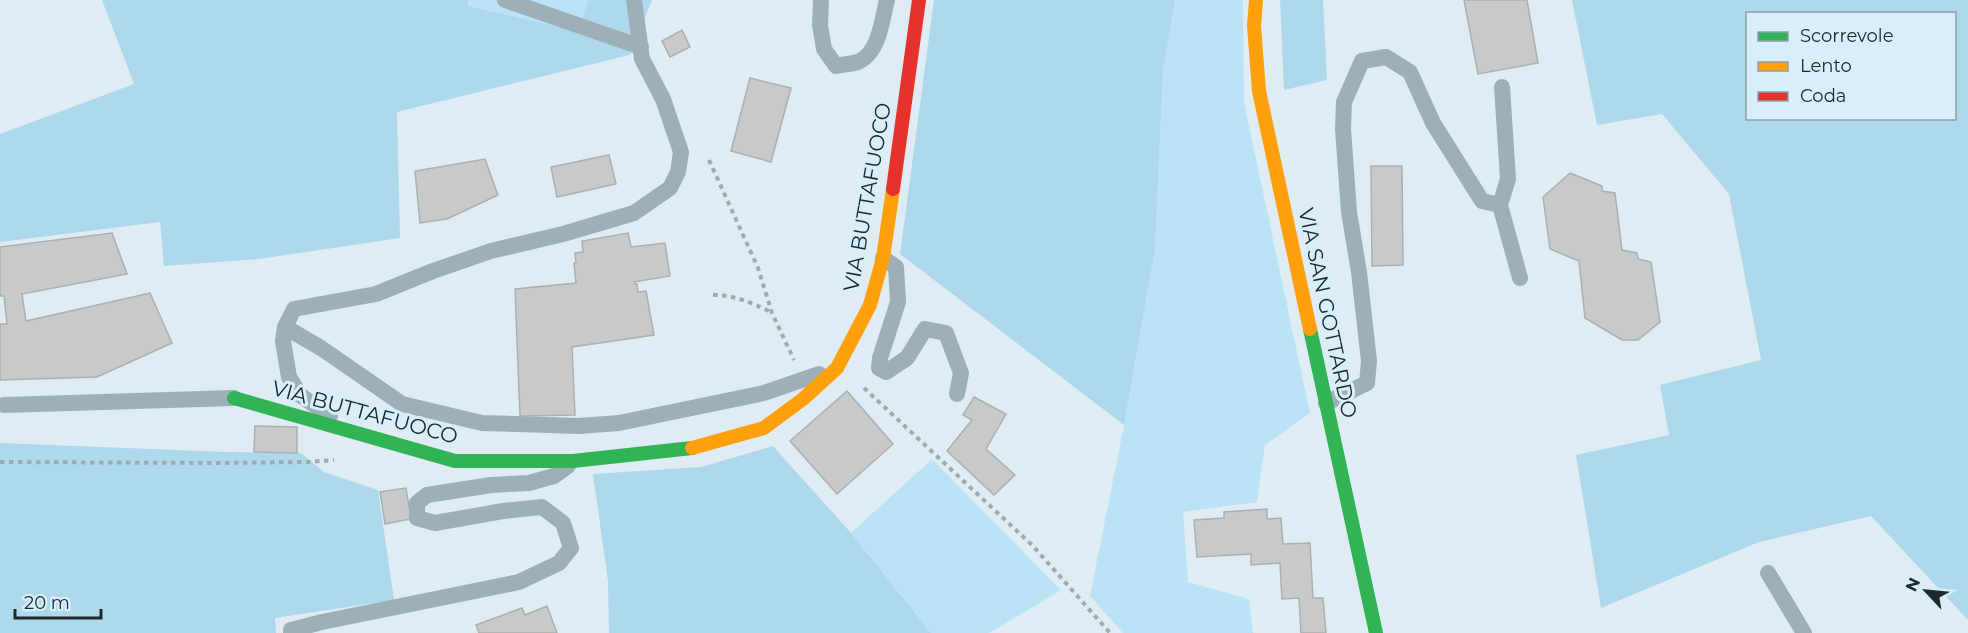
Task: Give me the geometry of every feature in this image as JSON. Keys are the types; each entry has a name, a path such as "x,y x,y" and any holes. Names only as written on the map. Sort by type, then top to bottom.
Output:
{"street":[{"name":"VIA BUTTAFUOCO","path":"234,398 455,461 573,461 700,447 764,428 803,399 837,368 870,305 883,258 919,0"},
{"name":"VIA SAN GOTTARDO","path":"1256,0 1254,26 1259,92 1376,633"}],"lane":[{"path":"505,0 641,47"},
{"path":"350,430 300,395 289,377 283,341 285,327 294,309 376,294 490,251 563,234 634,213 670,188 678,172 681,152 663,99 642,59 634,0"},
{"path":"821,0 820,25 824,49 836,66 860,61 869,52 878,36 887,0"},
{"path":"1326,403 1367,383 1369,361 1359,272 1349,212 1343,129 1344,102 1362,62 1386,57 1410,72 1432,123 1470,185 1482,201 1500,205"},
{"path":"1502,87 1508,179 1500,205 1520,278"},
{"path":"883,258 896,267 898,302 880,358 879,368 886,372 907,358 926,329 946,333 961,373 957,394"},
{"path":"285,327 321,348 402,404 482,423 579,426 619,423 764,393 837,368"},
{"path":"4,405 234,398"},
{"path":"291,633 291,630 322,622 519,582 559,563 571,548 563,523 542,507 503,511 435,523 417,518 416,510 417,503 427,495 491,485 529,483 554,476 573,461"},
{"path":"1768,573 1804,633"}],"path":[{"path":"709,160 758,268 772,313 792,357"},
{"path":"713,295 724,295 748,301 772,313"},
{"path":"927,445 1033,546 1110,633"},
{"path":"0,462 308,462"}],"shaded area":[{"path":"102,0 468,0 468,6 578,31 588,0 652,0 630,55 397,112 400,238 259,259 164,266 160,222 0,242 0,134 134,84"},
{"path":"468,0 588,0 578,31 468,6"},
{"path":"934,0 1175,0 1163,71 1155,249 1124,425 900,254"},
{"path":"1175,0 1243,0 1244,103 1310,413 1265,445 1257,502 1183,512 1188,582 1249,599 1253,633 1123,633 1090,596 1124,425 1155,249 1163,71"},
{"path":"1280,0 1323,0 1327,80 1284,90"},
{"path":"1572,0 1968,0 1968,620 1871,516 1759,542 1601,608 1576,455 1669,435 1660,385 1761,360 1729,194 1662,114 1597,125"},
{"path":"0,443 301,453 324,472 378,490 394,600 275,618 276,633 0,633"},
{"path":"773,446 851,533 931,633 609,633 608,581 593,474 701,467"},
{"path":"932,459 1061,590 989,633 931,633 851,533"}],"building":[{"path":"1464,0 1527,0 1538,63 1478,74"},
{"path":"682,30 690,47 670,57 662,41"},
{"path":"750,78 791,88 771,162 731,151"},
{"path":"609,155 616,184 557,197 551,167"},
{"path":"485,159 498,195 447,219 420,223 415,171"},
{"path":"1371,166 1402,166 1403,265 1372,266"},
{"path":"1570,173 1602,186 1602,191 1615,193 1622,250 1637,253 1638,259 1651,262 1660,322 1638,340 1622,340 1585,318 1579,261 1550,249 1543,197"},
{"path":"112,233 127,274 22,294 26,321 150,293 172,343 97,377 0,380 0,324 7,324 4,296 0,296 0,247"},
{"path":"628,233 631,247 665,243 670,276 634,282 637,284 638,292 646,291 654,335 572,347 575,415 520,416 515,289 576,283 575,253 583,252 582,241"},
{"path":"847,391 893,444 837,494 790,441"},
{"path":"974,397 1006,414 986,449 1015,475 994,495 947,451 972,420 963,415"},
{"path":"255,426 297,427 297,453 254,452"},
{"path":"406,488 411,519 385,524 380,492"},
{"path":"1267,509 1267,519 1281,518 1283,544 1310,543 1313,598 1323,598 1326,633 1301,633 1299,598 1282,599 1280,563 1251,565 1251,554 1197,557 1194,520 1224,518 1224,512"},
{"path":"547,606 557,633 479,633 476,625 522,608 525,615"}],"traffic: fast":[{"path":"1310,329 1376,633"},
{"path":"234,398 455,461 573,461 692,448"}],"traffic: slow":[{"path":"1256,0 1254,26 1259,91 1310,329"},
{"path":"692,448 764,428 803,399 837,368 870,305 883,258 893,189"}],"traffic: jam":[{"path":"893,189 919,0"}]}
